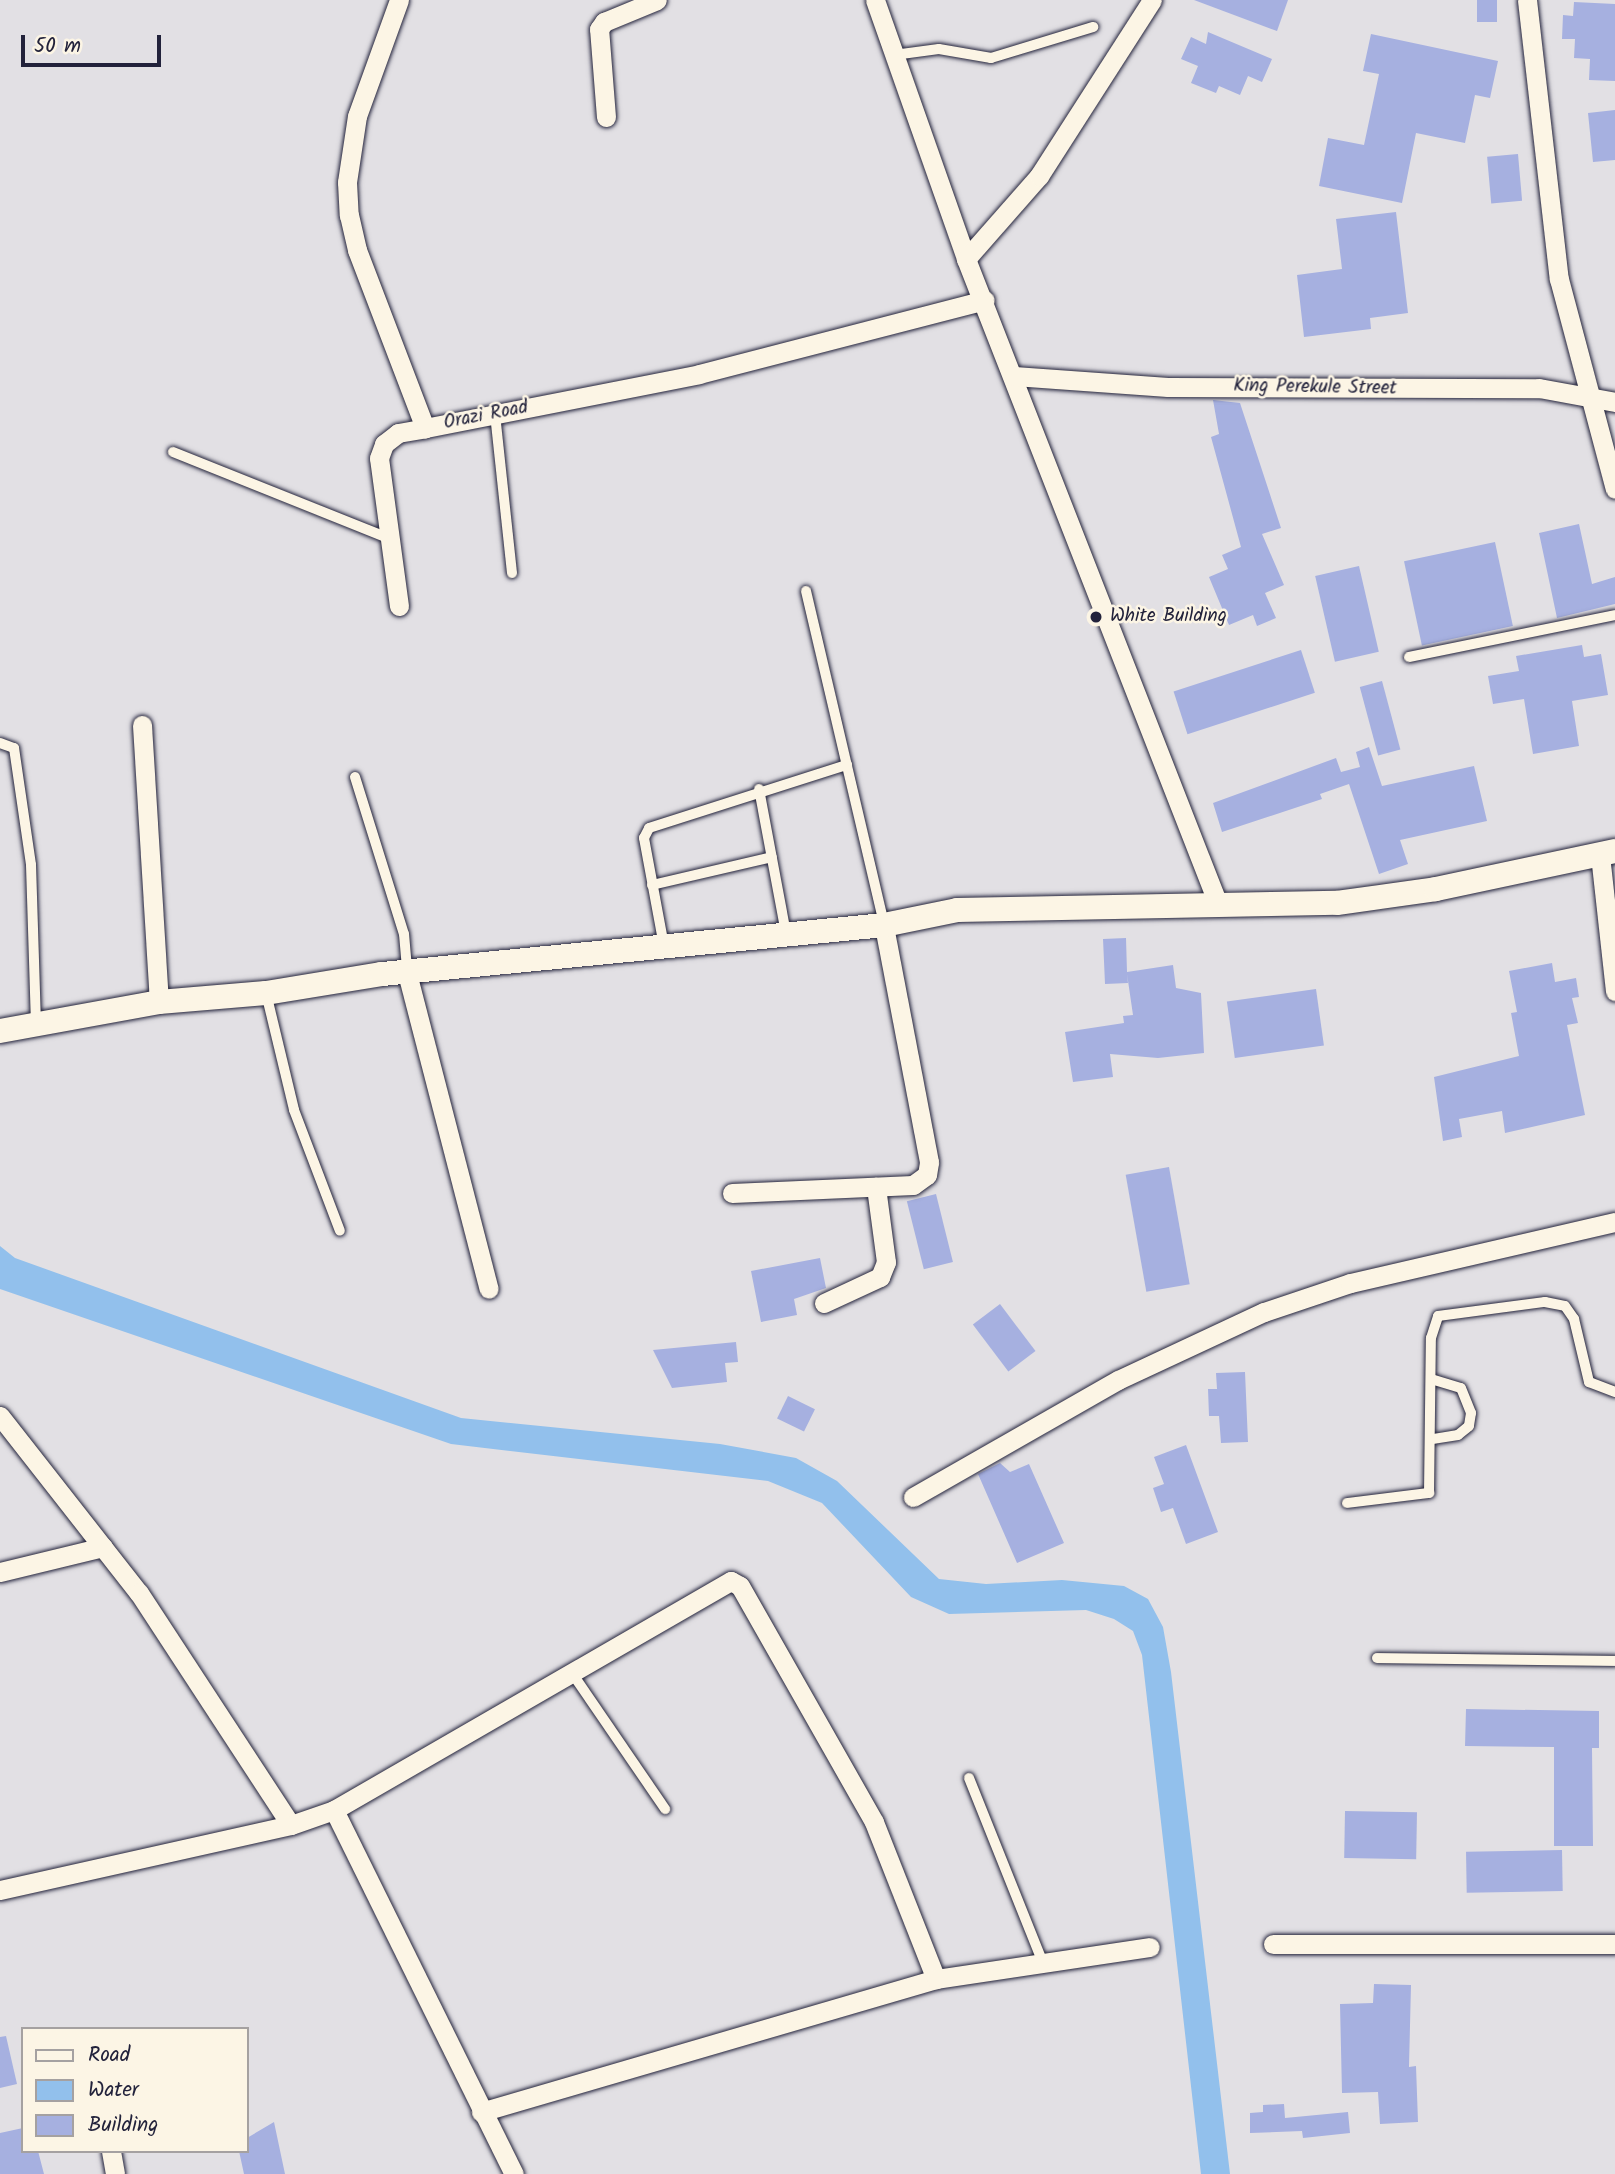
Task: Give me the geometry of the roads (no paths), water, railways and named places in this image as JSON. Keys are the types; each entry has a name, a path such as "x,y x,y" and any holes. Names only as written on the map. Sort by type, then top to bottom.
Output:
{"street":[{"name":"Orazi Road","path":"399,0 357,116 347,182 349,215 357,250 425,428 699,374 985,300"},
{"path":"606,117 598,29 604,22 657,0"},
{"path":"875,0 966,259 985,300 1217,904"},
{"path":"966,259 1039,176 1152,0"},
{"path":"1527,0 1559,279 1615,489"},
{"name":"King Perekule Street","path":"1014,376 1168,387 1539,388 1615,402"},
{"path":"399,606 379,458 384,444 398,433 425,428"},
{"path":"142,725 159,1002"},
{"path":"0,1031 159,1002 266,993 407,972 884,925 957,910 1337,903 1436,889 1607,853 1615,991"},
{"path":"733,1193 913,1185 927,1175 929,1162 884,925"},
{"path":"407,972 489,1289"},
{"path":"824,1303 880,1277 886,1262 876,1187"},
{"path":"913,1497 1118,1380 1264,1312 1350,1283 1615,1222"},
{"path":"0,1416 103,1547 235,1733 291,1825"},
{"path":"0,1572 103,1547"},
{"path":"0,1890 291,1825 334,1810 718,1586 731,1581 740,1587 874,1822 936,1979"},
{"path":"334,1810 514,2174"},
{"path":"1273,1944 1615,1944"},
{"path":"481,2112 936,1979 1150,1947"},
{"path":"111,2153 115,2174"}],"lane":[{"path":"893,55 939,49 981,58 1006,56 1093,27"},
{"path":"495,414 512,573"},
{"path":"173,452 390,539"},
{"path":"806,590 884,925"},
{"path":"1409,657 1615,615"},
{"path":"0,743 14,748 31,865 36,1024"},
{"path":"664,946 644,838 649,828 759,789 847,765"},
{"path":"355,777 404,934 407,972"},
{"path":"759,789 786,934"},
{"path":"652,885 772,857"},
{"path":"266,993 294,1110 340,1231"},
{"path":"1348,1503 1429,1493 1432,1326 1438,1316 1545,1302 1565,1306 1574,1319 1590,1382 1615,1392"},
{"path":"1432,1380 1454,1382 1461,1388 1471,1413 1469,1426 1458,1435 1432,1439"},
{"path":"1377,1658 1615,1661"},
{"path":"572,1673 665,1809"},
{"path":"969,1778 1043,1963"}],"water":[{"path":"0,1246 15,1258 461,1418 720,1444 796,1458 837,1481 939,1579 986,1584 1062,1580 1124,1586 1148,1599 1163,1627 1171,1672 1230,2174 1201,2174 1142,1655 1133,1631 1114,1619 1086,1610 949,1614 911,1597 822,1503 768,1481 451,1444 0,1289"}],"place":[{"name":"White Building","path":"1096,617"}]}
